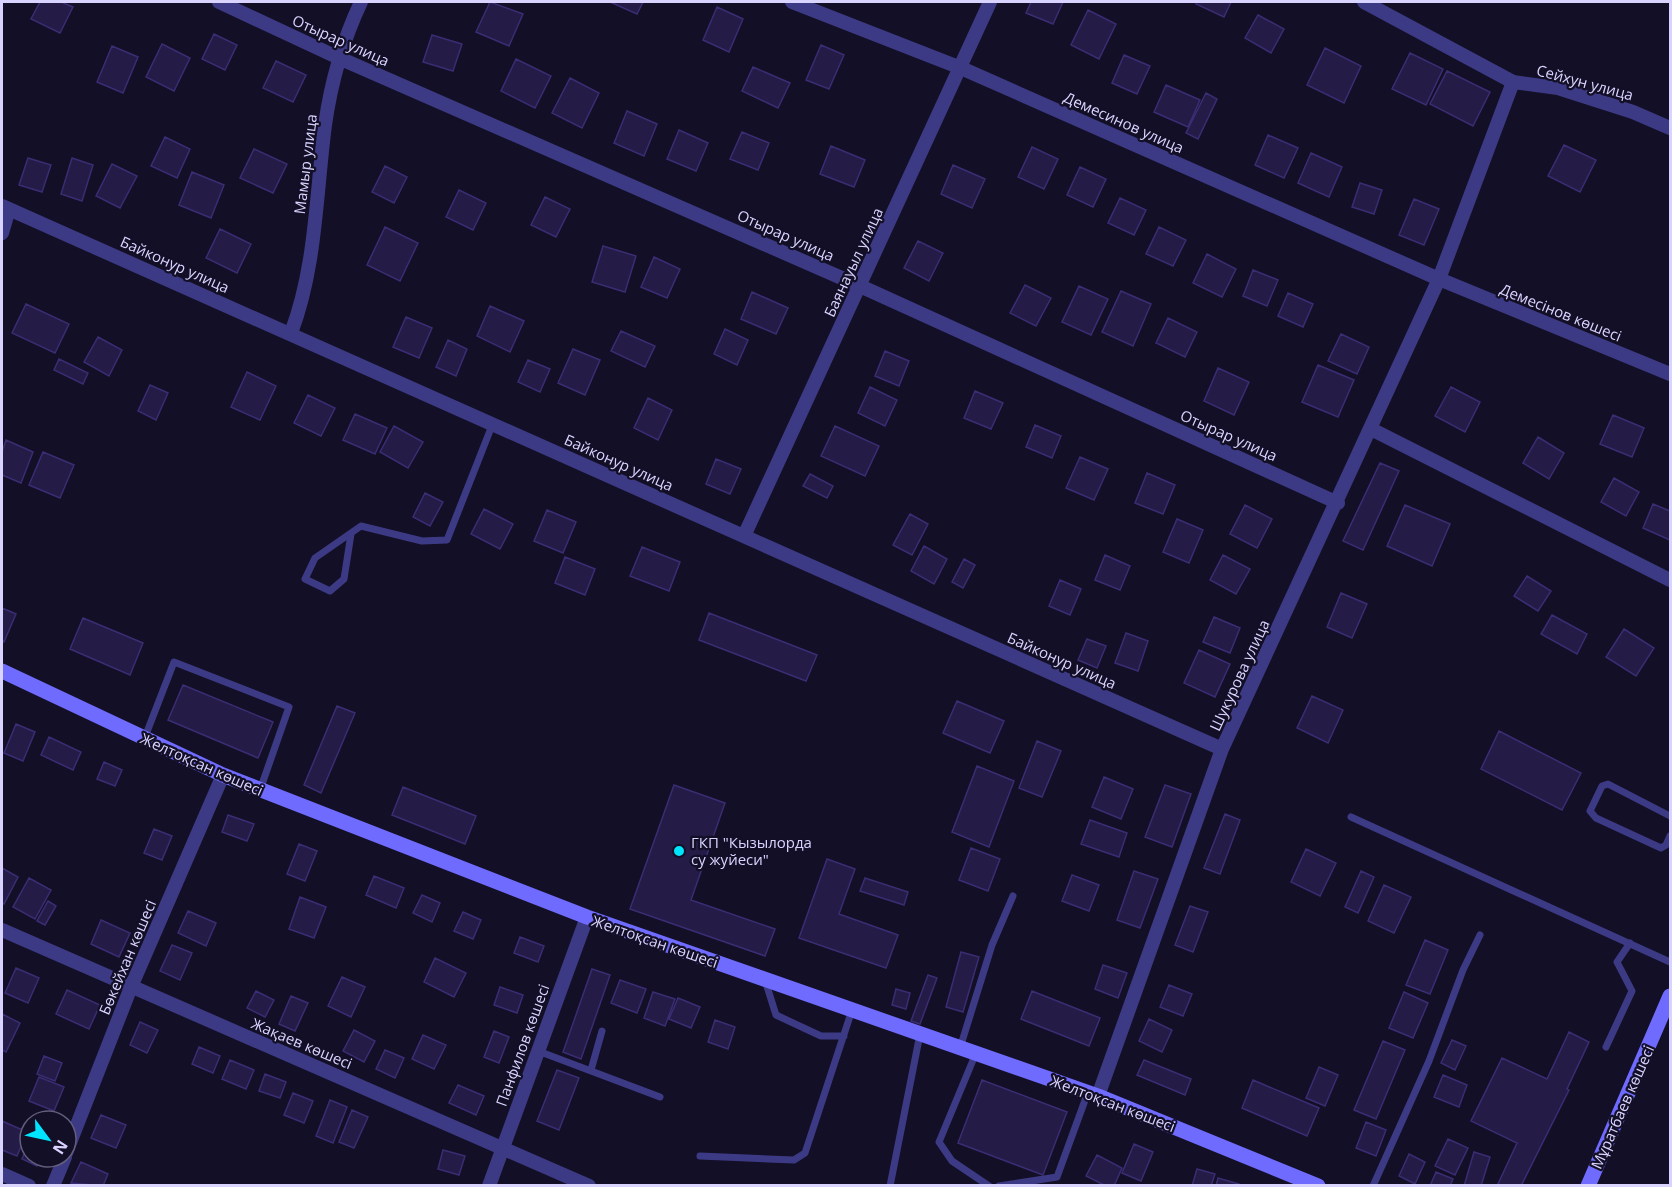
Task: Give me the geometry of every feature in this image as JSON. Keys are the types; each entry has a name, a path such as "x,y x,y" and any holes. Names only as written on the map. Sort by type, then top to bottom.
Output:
{"street":[{"name":"Отырар улица","path":"219,2 339,58 860,286 1338,503"},
{"name":"Мамыр улица","path":"291,333 304,300 325,122 339,58 361,2"},
{"name":"Демесинов улица","path":"792,2 961,68 1439,279"},
{"name":"Баянауыл улица","path":"744,536 990,2"},
{"name":"Сейхун улица","path":"1364,2 1513,82 1558,88 1633,112 1671,128"},
{"name":"Шукурова улица","path":"1093,1094 1222,749 1338,503 1439,279 1513,82"},
{"name":"Байконур улица","path":"5,207 1222,749"},
{"path":"2,233 5,207"},
{"name":"Демесінов көшесі","path":"1439,279 1671,374"},
{"path":"1371,429 1671,580"},
{"name":"Желтоқсан көшесі","path":"2,671 223,775 260,790 587,917 1093,1094 1318,1185"},
{"name":"Бөкейхан көшесі","path":"78,1122 131,987 223,775"},
{"name":"Панфилов көшесі","path":"489,1185 587,917"},
{"name":"Жақаев көшесі","path":"2,930 589,1185"},
{"name":"Мұратбаев көшесі","path":"1588,1185 1671,996"},
{"name":"Бөкейхан көшесі","path":"53,1185 59,1169"},
{"path":"2,1174 29,1185"}],"lane":[{"path":"351,534 344,579 330,591 305,579 315,558 362,526 422,541 447,540 493,423"},
{"path":"144,738 174,663 289,707 260,790"},
{"path":"1671,816 1608,784 1602,786 1590,811 1596,818 1661,848 1666,845 1671,836"},
{"path":"1351,817 1671,962"},
{"path":"960,1048 992,945 1013,896"},
{"path":"1373,1185 1429,1061 1463,970 1480,935"},
{"path":"1606,1047 1632,991 1617,962 1630,944"},
{"path":"765,979 776,1015 821,1036 844,1036"},
{"path":"700,1156 795,1160 805,1153 852,1010"},
{"path":"591,1070 602,1031"},
{"path":"890,1185 920,1034"},
{"path":"538,1051 660,1097"},
{"path":"975,1053 939,1142 952,1161 989,1185"},
{"path":"999,1185 1057,1177 1093,1094"}],"building":[{"path":"40,2 61,2 73,7 60,33 31,19"},
{"path":"490,2 523,14 509,46 476,32"},
{"path":"610,2 643,2 637,14"},
{"path":"1031,2 1063,2 1053,24 1026,13"},
{"path":"1197,2 1231,2 1224,17 1196,4"},
{"path":"717,7 743,19 729,52 703,40"},
{"path":"1088,10 1116,24 1099,59 1071,45"},
{"path":"1258,15 1284,29 1271,53 1245,38"},
{"path":"214,34 237,45 225,70 202,59"},
{"path":"432,35 462,44 453,71 423,62"},
{"path":"162,44 190,58 174,91 146,77"},
{"path":"821,45 844,55 829,89 806,80"},
{"path":"112,46 138,57 123,93 97,82"},
{"path":"1325,48 1361,66 1344,103 1307,85"},
{"path":"1410,53 1443,69 1426,105 1392,89"},
{"path":"1124,55 1150,66 1137,94 1112,83"},
{"path":"516,59 551,76 535,108 501,91"},
{"path":"276,61 306,75 293,102 263,88"},
{"path":"753,67 790,83 778,108 742,91"},
{"path":"1447,71 1490,92 1473,126 1430,104"},
{"path":"570,78 599,93 582,128 552,113"},
{"path":"1166,85 1200,100 1188,127 1154,112"},
{"path":"1206,93 1217,99 1198,139 1186,133"},
{"path":"627,111 657,124 644,156 614,143"},
{"path":"679,130 708,143 696,171 667,159"},
{"path":"742,132 769,143 758,170 730,159"},
{"path":"1268,135 1298,148 1284,178 1255,165"},
{"path":"165,137 190,149 177,178 151,166"},
{"path":"1564,145 1596,160 1580,192 1548,176"},
{"path":"831,146 865,160 854,187 820,174"},
{"path":"1032,147 1058,159 1044,189 1018,177"},
{"path":"254,149 287,164 273,193 240,178"},
{"path":"1311,153 1342,167 1329,197 1298,183"},
{"path":"28,158 51,165 42,192 19,185"},
{"path":"72,158 93,165 82,201 61,194"},
{"path":"112,164 137,176 120,208 96,196"},
{"path":"953,165 985,179 972,208 941,194"},
{"path":"385,166 407,177 394,203 372,192"},
{"path":"1080,167 1106,179 1093,207 1067,195"},
{"path":"192,172 224,185 211,218 179,205"},
{"path":"1360,183 1382,190 1374,214 1352,207"},
{"path":"459,190 486,203 473,230 446,217"},
{"path":"545,197 570,209 556,237 531,225"},
{"path":"1120,198 1146,210 1134,235 1108,223"},
{"path":"1414,199 1439,209 1424,245 1399,235"},
{"path":"385,227 418,243 400,281 367,265"},
{"path":"1159,227 1186,240 1173,266 1146,254"},
{"path":"220,229 251,244 237,273 206,258"},
{"path":"918,241 943,253 929,281 904,268"},
{"path":"603,246 636,256 625,292 592,282"},
{"path":"1207,254 1236,269 1222,297 1193,283"},
{"path":"654,257 680,269 667,298 641,287"},
{"path":"1253,270 1278,280 1267,306 1243,296"},
{"path":"1025,285 1051,298 1036,326 1010,313"},
{"path":"1079,286 1108,299 1091,335 1062,322"},
{"path":"1121,291 1151,304 1133,346 1102,332"},
{"path":"752,292 788,308 776,334 741,319"},
{"path":"1288,293 1313,304 1303,327 1278,316"},
{"path":"26,304 69,324 55,353 12,333"},
{"path":"490,306 524,321 510,352 477,336"},
{"path":"406,317 432,328 419,358 393,347"},
{"path":"1168,318 1197,332 1185,357 1156,343"},
{"path":"725,329 748,340 737,365 714,354"},
{"path":"621,331 655,346 645,367 611,351"},
{"path":"1341,334 1369,347 1357,374 1328,361"},
{"path":"98,337 122,350 109,376 84,362"},
{"path":"448,340 467,349 456,376 436,367"},
{"path":"573,349 600,360 585,395 558,383"},
{"path":"885,351 909,361 899,386 875,376"},
{"path":"59,359 88,373 83,384 54,370"},
{"path":"528,360 550,369 540,392 518,382"},
{"path":"1318,365 1354,380 1338,417 1302,402"},
{"path":"1218,368 1249,382 1234,415 1204,401"},
{"path":"247,372 276,386 260,420 231,407"},
{"path":"150,385 168,393 156,420 138,411"},
{"path":"870,387 897,400 885,426 858,413"},
{"path":"1451,387 1480,402 1465,432 1435,416"},
{"path":"975,391 1003,403 991,429 964,418"},
{"path":"308,395 335,408 321,436 294,423"},
{"path":"648,398 672,410 658,440 634,428"},
{"path":"355,414 387,428 375,454 343,440"},
{"path":"1613,415 1644,428 1632,457 1600,444"},
{"path":"1035,425 1061,436 1052,458 1026,447"},
{"path":"394,426 423,442 408,468 380,452"},
{"path":"835,426 879,446 865,476 821,456"},
{"path":"1538,437 1564,453 1549,479 1523,463"},
{"path":"6,440 33,452 21,483 2,475 2,452"},
{"path":"43,452 74,465 60,498 29,485"},
{"path":"1080,457 1108,469 1094,500 1066,488"},
{"path":"716,459 741,469 730,494 706,484"},
{"path":"1380,463 1399,471 1363,550 1343,541"},
{"path":"1147,473 1175,485 1163,514 1135,503"},
{"path":"810,474 833,486 827,498 803,486"},
{"path":"1614,478 1639,492 1626,516 1601,502"},
{"path":"425,493 443,502 430,526 413,517"},
{"path":"1653,504 1670,511 1670,540 1643,528"},
{"path":"1245,505 1272,519 1257,548 1230,534"},
{"path":"1405,505 1450,524 1432,566 1387,546"},
{"path":"484,509 513,524 500,549 471,534"},
{"path":"547,510 576,522 563,553 534,541"},
{"path":"910,514 928,524 912,555 893,545"},
{"path":"1177,519 1203,530 1189,563 1163,552"},
{"path":"924,546 947,559 934,584 911,571"},
{"path":"642,547 680,562 669,591 630,576"},
{"path":"1105,555 1130,566 1120,590 1095,580"},
{"path":"1223,555 1250,569 1236,594 1210,580"},
{"path":"565,557 595,569 585,595 555,583"},
{"path":"964,559 975,565 963,588 952,582"},
{"path":"1527,576 1551,591 1538,611 1514,596"},
{"path":"1060,580 1081,589 1070,615 1049,606"},
{"path":"1341,593 1367,604 1352,638 1327,627"},
{"path":"2,608 16,614 4,642 2,640"},
{"path":"709,613 817,655 806,681 699,640"},
{"path":"1552,615 1587,634 1577,654 1541,634"},
{"path":"1214,617 1240,628 1230,653 1203,642"},
{"path":"83,618 143,643 130,675 70,649"},
{"path":"1624,629 1654,648 1636,676 1606,657"},
{"path":"1126,633 1148,641 1138,671 1115,663"},
{"path":"1087,639 1106,646 1097,668 1078,660"},
{"path":"1199,650 1230,664 1215,697 1184,683"},
{"path":"183,685 273,722 258,758 168,720"},
{"path":"1312,696 1343,710 1328,743 1297,728"},
{"path":"957,701 1004,721 990,753 943,733"},
{"path":"337,706 355,713 321,793 304,785"},
{"path":"16,724 35,732 23,761 4,753"},
{"path":"1499,731 1581,773 1562,810 1481,769"},
{"path":"49,737 81,752 73,770 41,755"},
{"path":"1037,741 1061,751 1042,797 1019,788"},
{"path":"104,762 122,770 115,786 97,779"},
{"path":"977,766 1014,781 989,847 952,832"},
{"path":"1104,777 1133,789 1121,819 1092,807"},
{"name":"ГКП \"Кызылорда су жуйеси\"","path":"674,785 725,803 691,900 775,929 765,956 630,909"},
{"path":"1165,785 1191,794 1172,847 1145,837"},
{"path":"403,787 476,816 465,844 392,815"},
{"path":"1225,814 1240,820 1220,874 1204,868"},
{"path":"228,815 254,824 247,841 222,832"},
{"path":"1090,820 1127,833 1119,857 1081,844"},
{"path":"154,829 172,836 162,860 144,853"},
{"path":"299,844 317,851 305,881 287,874"},
{"path":"971,848 1000,859 988,891 959,880"},
{"path":"1306,849 1336,863 1320,896 1291,882"},
{"path":"827,859 855,869 839,914 898,935 886,968 799,938"},
{"path":"2,868 18,877 4,904 2,903"},
{"path":"1134,871 1158,879 1140,928 1117,920"},
{"path":"1361,871 1374,877 1358,913 1345,907"},
{"path":"1072,875 1099,885 1089,911 1062,901"},
{"path":"374,876 404,888 396,908 366,895"},
{"path":"29,878 51,890 35,919 13,907"},
{"path":"865,878 908,892 904,905 860,891"},
{"path":"1384,885 1411,897 1394,933 1368,921"},
{"path":"422,895 440,903 432,922 413,913"},
{"path":"300,897 326,907 314,938 289,929"},
{"path":"48,901 56,906 45,925 37,921"},
{"path":"1190,906 1208,912 1193,952 1175,945"},
{"path":"188,911 216,923 206,946 178,933"},
{"path":"463,912 481,920 473,939 454,931"},
{"path":"101,920 130,933 119,957 91,944"},
{"path":"520,937 544,946 538,962 514,953"},
{"path":"1425,940 1448,950 1430,994 1406,985"},
{"path":"172,945 192,953 180,980 160,971"},
{"path":"961,952 979,957 963,1012 946,1007"},
{"path":"435,958 466,973 454,997 424,982"},
{"path":"1103,965 1127,973 1118,998 1095,989"},
{"path":"16,968 39,978 28,1003 5,993"},
{"path":"592,969 610,975 581,1059 563,1052"},
{"path":"928,975 937,978 920,1024 911,1021"},
{"path":"342,977 365,987 351,1017 328,1006"},
{"path":"620,980 646,989 637,1013 611,1003"},
{"path":"1169,985 1192,994 1183,1016 1160,1007"},
{"path":"500,987 523,995 517,1013 494,1005"},
{"path":"896,989 910,993 906,1009 892,1005"},
{"path":"67,990 100,1005 89,1029 56,1014"},
{"path":"256,991 274,1000 265,1017 247,1008"},
{"path":"1032,991 1100,1018 1089,1046 1021,1019"},
{"path":"653,992 675,999 665,1026 644,1018"},
{"path":"1404,992 1428,1003 1413,1038 1389,1028"},
{"path":"291,996 308,1003 295,1031 279,1024"},
{"path":"678,998 700,1007 691,1028 669,1019"},
{"path":"2,1014 20,1023 6,1052 2,1050"},
{"path":"1149,1019 1172,1030 1162,1052 1139,1041"},
{"path":"715,1020 735,1027 728,1049 708,1042"},
{"path":"140,1022 158,1030 147,1053 130,1045"},
{"path":"354,1030 375,1041 364,1062 343,1051"},
{"path":"494,1031 509,1037 499,1063 484,1057"},
{"path":"1569,1032 1589,1042 1567,1089 1569,1090 1521,1186 1497,1186 1517,1143 1471,1121 1502,1058 1547,1079"},
{"path":"423,1035 446,1045 434,1069 412,1059"},
{"path":"1452,1040 1466,1046 1455,1070 1441,1063"},
{"path":"1383,1041 1405,1050 1376,1119 1354,1110"},
{"path":"199,1047 220,1056 213,1073 192,1064"},
{"path":"385,1050 404,1058 395,1078 376,1069"},
{"path":"44,1056 62,1063 55,1081 37,1074"},
{"path":"230,1060 254,1070 246,1089 222,1079"},
{"path":"1144,1060 1191,1079 1185,1095 1137,1075"},
{"path":"1319,1067 1338,1075 1325,1106 1306,1098"},
{"path":"557,1070 579,1078 559,1130 537,1121"},
{"path":"265,1074 286,1082 280,1098 259,1091"},
{"path":"1443,1075 1467,1085 1459,1107 1434,1097"},
{"path":"39,1077 64,1087 55,1109 29,1101"},
{"path":"982,1080 1067,1112 1043,1175 958,1143"},
{"path":"1253,1080 1319,1108 1307,1136 1242,1108"},
{"path":"458,1085 484,1096 476,1115 449,1103"},
{"path":"293,1093 313,1101 304,1123 284,1115"},
{"path":"330,1100 347,1107 333,1143 316,1136"},
{"path":"352,1110 368,1117 354,1148 339,1142"},
{"path":"101,1115 126,1125 116,1148 91,1138"},
{"path":"2,1121 18,1128 18,1154 17,1156 2,1150"},
{"path":"1366,1122 1386,1130 1376,1156 1356,1148"},
{"path":"1448,1139 1468,1148 1455,1175 1435,1166"},
{"path":"1134,1144 1153,1152 1141,1181 1122,1173"},
{"path":"443,1150 465,1156 459,1175 438,1169"},
{"path":"1474,1152 1490,1157 1481,1186 1464,1186"},
{"path":"1409,1154 1425,1162 1415,1184 1399,1176"},
{"path":"1097,1155 1122,1168 1114,1186 1106,1186 1086,1176"},
{"path":"81,1162 108,1174 103,1186 71,1183"},
{"path":"1197,1169 1215,1174 1211,1186 1192,1186"},
{"path":"1436,1172 1453,1179 1450,1186 1430,1186"},
{"path":"1218,1178 1239,1184 1239,1186 1216,1186"}],"place":[{"name":"ГКП \"Кызылорда су жуйеси\"","path":"679,851"}]}
